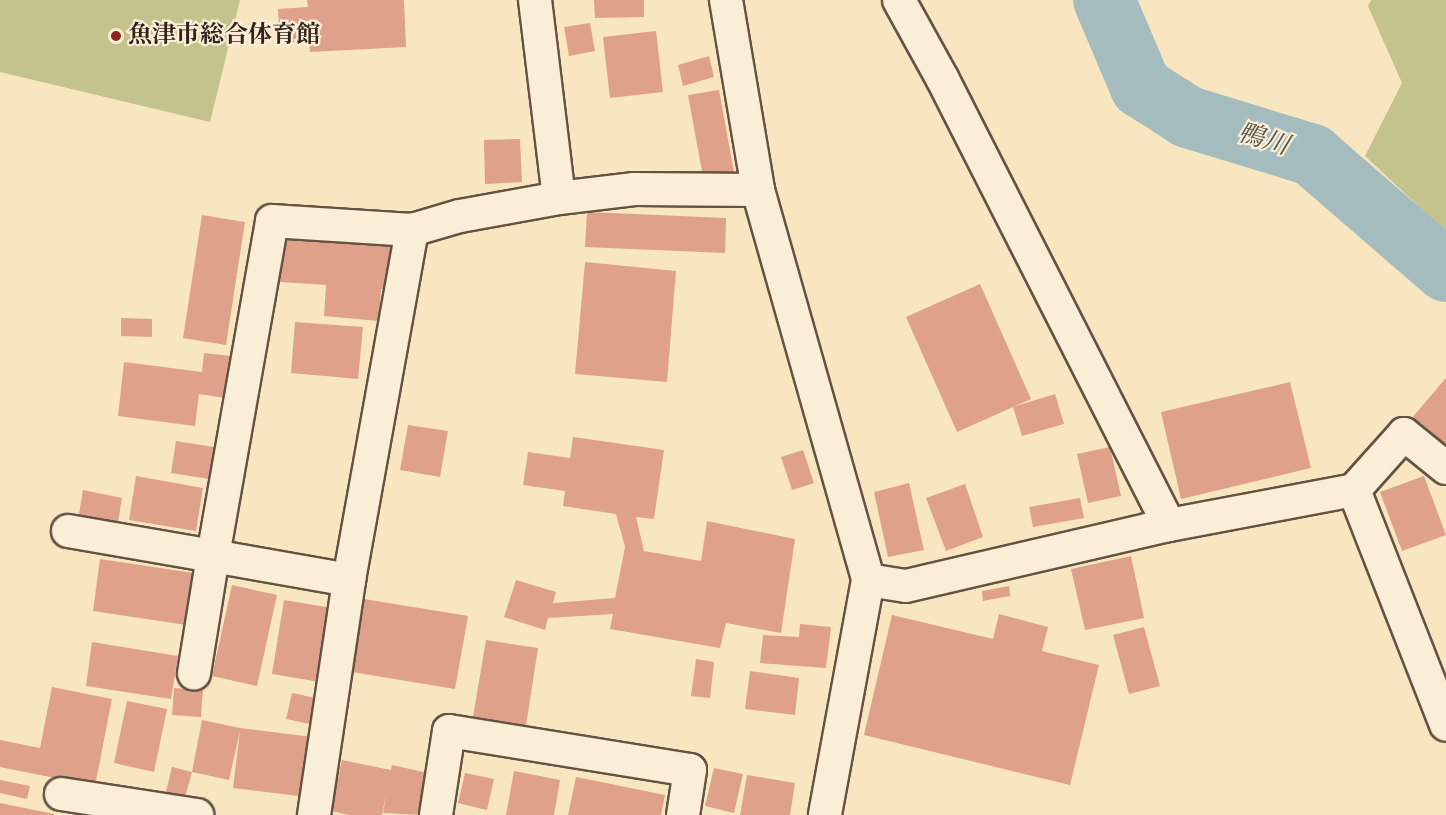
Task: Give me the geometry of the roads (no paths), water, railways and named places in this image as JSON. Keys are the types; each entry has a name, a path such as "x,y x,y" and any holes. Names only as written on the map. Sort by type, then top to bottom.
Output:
{"street":[{"path":"535,0 559,198"},
{"path":"726,0 758,190 868,580 825,815"},
{"path":"899,0 942,78 1169,525"},
{"path":"194,673 272,221 412,230 460,216 559,198 634,189 758,190"},
{"path":"314,815 349,580 412,230"},
{"path":"868,580 906,586 1169,525 1354,490 1404,434 1446,468"},
{"path":"1354,490 1445,716"},
{"path":"68,531 349,580"},
{"path":"436,815 449,731 690,770 683,815"},
{"path":"61,794 196,815"}],"waterway":[{"name":"鴨川","path":"1104,0 1141,87 1188,117 1312,155 1446,271"}],"place":[{"name":"魚津市総合体育館","path":"116,36"}]}
